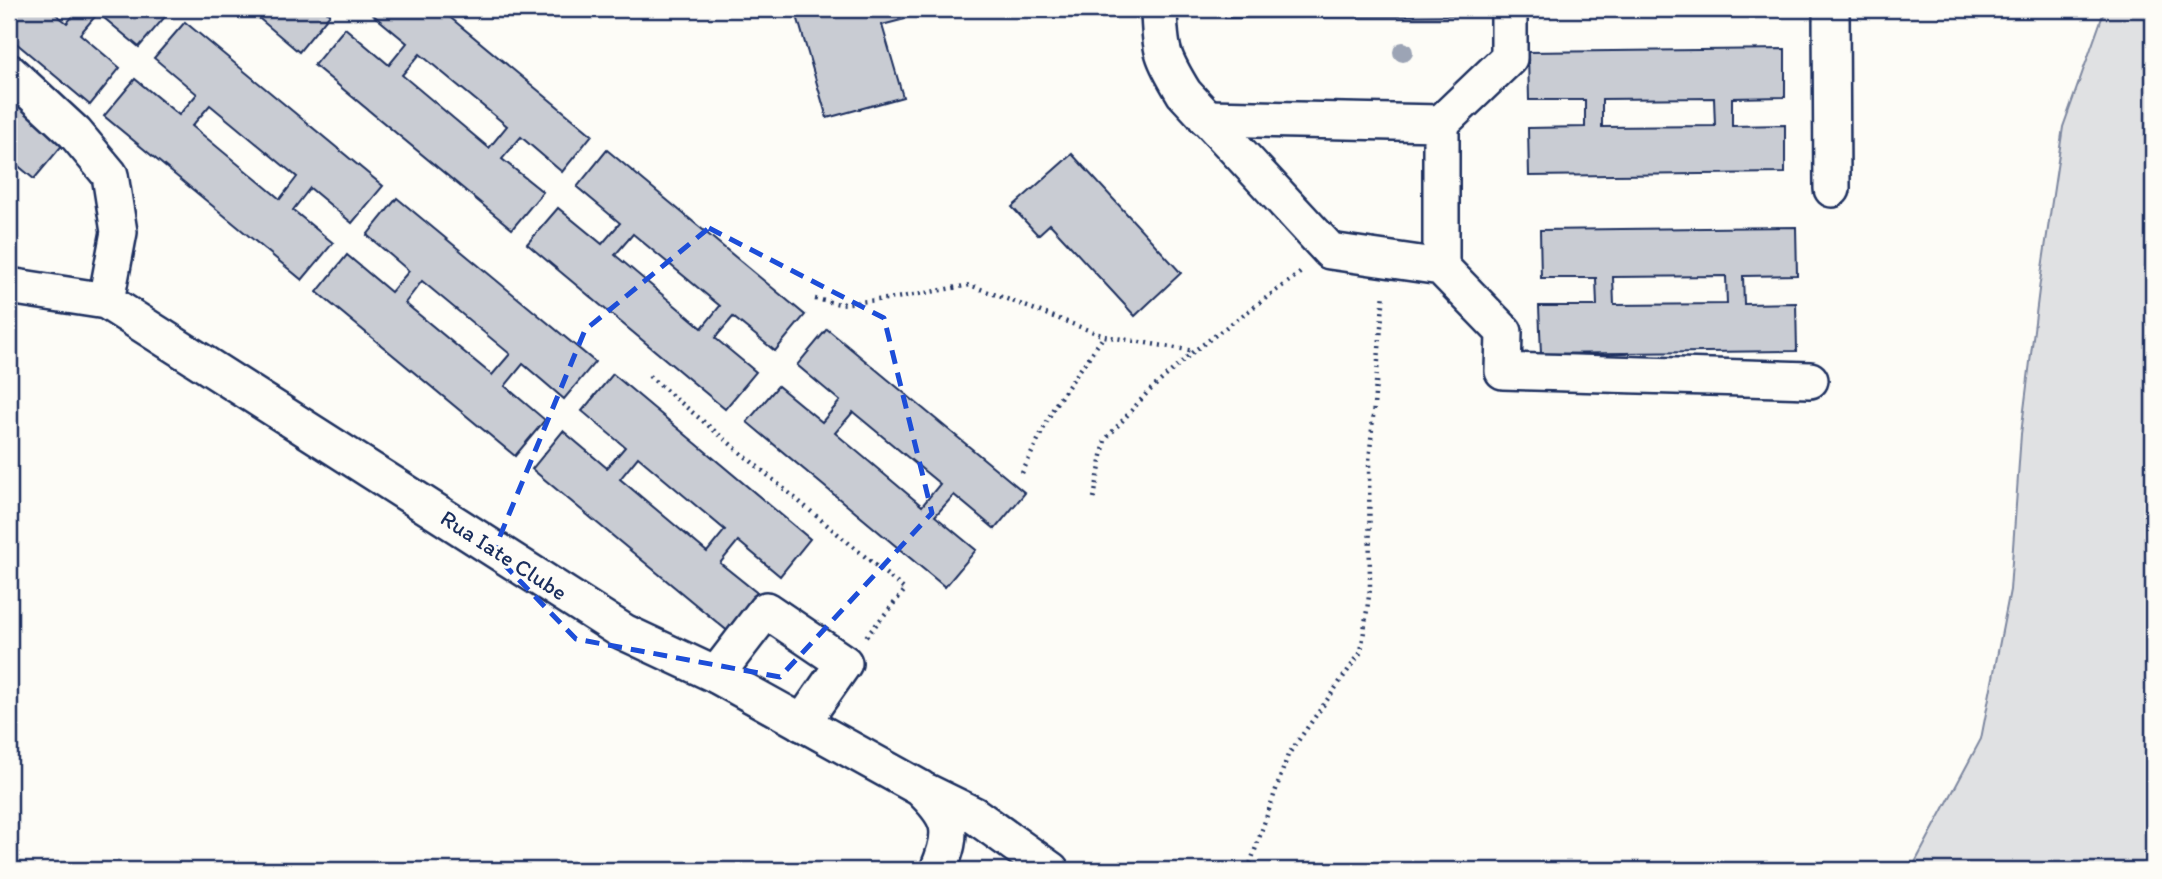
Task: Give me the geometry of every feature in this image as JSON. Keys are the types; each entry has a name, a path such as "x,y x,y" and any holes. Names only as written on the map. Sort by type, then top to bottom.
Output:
{"street":[{"path":"1159,9 1160,46 1166,65 1184,93 1330,251 1441,267 1504,332 1503,371 1810,380"},
{"path":"1206,118 1441,123 1509,58 1509,9"},
{"path":"1831,9 1832,189"},
{"path":"9,72 75,133 110,175 119,232 106,301"},
{"path":"1441,123 1441,267"},
{"name":"Rua Iate Clube","path":"9,286 106,301 624,632 716,675 920,788 939,806 947,820 947,850 938,870"},
{"path":"716,675 766,610 844,663 802,723"},
{"path":"920,788 974,815 1051,870"}],"path":[{"path":"1094,498 1105,440 1149,392 1194,351 1330,251"},
{"path":"1248,870 1288,755 1361,652 1370,589 1369,462 1387,260"},
{"path":"815,299 840,304 896,298 970,285 1104,336 1194,351"},
{"path":"1022,473 1055,405 1104,336"},
{"path":"649,376 905,590 844,663"}],"highlighted area":[{"path":"709,228 884,318 932,513 780,677 576,639 493,553 585,330"}],"shaded area":[{"path":"2105,9 2153,9 2153,870 1911,870 1981,739 2010,590 2021,434 2063,127"}],"building":[{"path":"9,9 49,9 67,23 79,9 170,11 139,47 98,13 80,34 120,68 90,105 9,37"},
{"path":"248,9 323,9 330,14 299,52"},
{"path":"366,9 440,9 592,135 562,172 521,137 502,159 543,192 512,229 314,65 345,28 389,65 407,43","holes":["420,54 507,126 489,148 402,75"]},
{"path":"795,9 902,9 905,19 882,25 903,97 827,118"},
{"path":"1225,9 1481,9 1481,15 1225,18"},
{"path":"185,22 383,186 352,223 310,188 293,210 333,243 302,280 104,116 135,79 179,115 197,94 154,58","holes":["210,105 297,177 280,199 192,126"]},
{"path":"1785,49 1785,97 1732,98 1732,126 1785,125 1785,173 1529,176 1528,128 1585,127 1585,100 1529,100 1528,52","holes":["1714,98 1715,126 1602,127 1602,99"]},
{"path":"9,96 65,142 34,179 9,158"},
{"path":"607,150 805,315 775,351 733,317 715,338 756,372 725,409 527,244 558,208 602,244 620,223 577,187","holes":["633,234 720,306 702,328 615,255"]},
{"path":"1072,154 1181,273 1135,316 1050,224 1038,235 1012,207"},
{"path":"397,198 595,362 564,399 523,364 505,386 545,420 515,456 317,292 347,255 391,292 409,271 367,235","holes":["422,281 510,354 492,375 405,303"]},
{"path":"1796,227 1797,275 1743,276 1744,304 1796,303 1797,351 1541,354 1539,306 1597,306 1596,278 1541,278 1540,230","holes":["1726,276 1727,304 1614,305 1613,277"]},
{"path":"827,329 1025,493 995,529 954,495 935,516 976,550 945,587 747,422 778,386 822,422 840,401 797,365","holes":["853,412 940,484 922,506 835,433"]},
{"path":"613,374 810,539 780,576 738,541 720,563 761,596 730,633 532,469 563,431 607,468 625,447 582,411","holes":["638,457 725,530 707,552 620,479"]}]}
